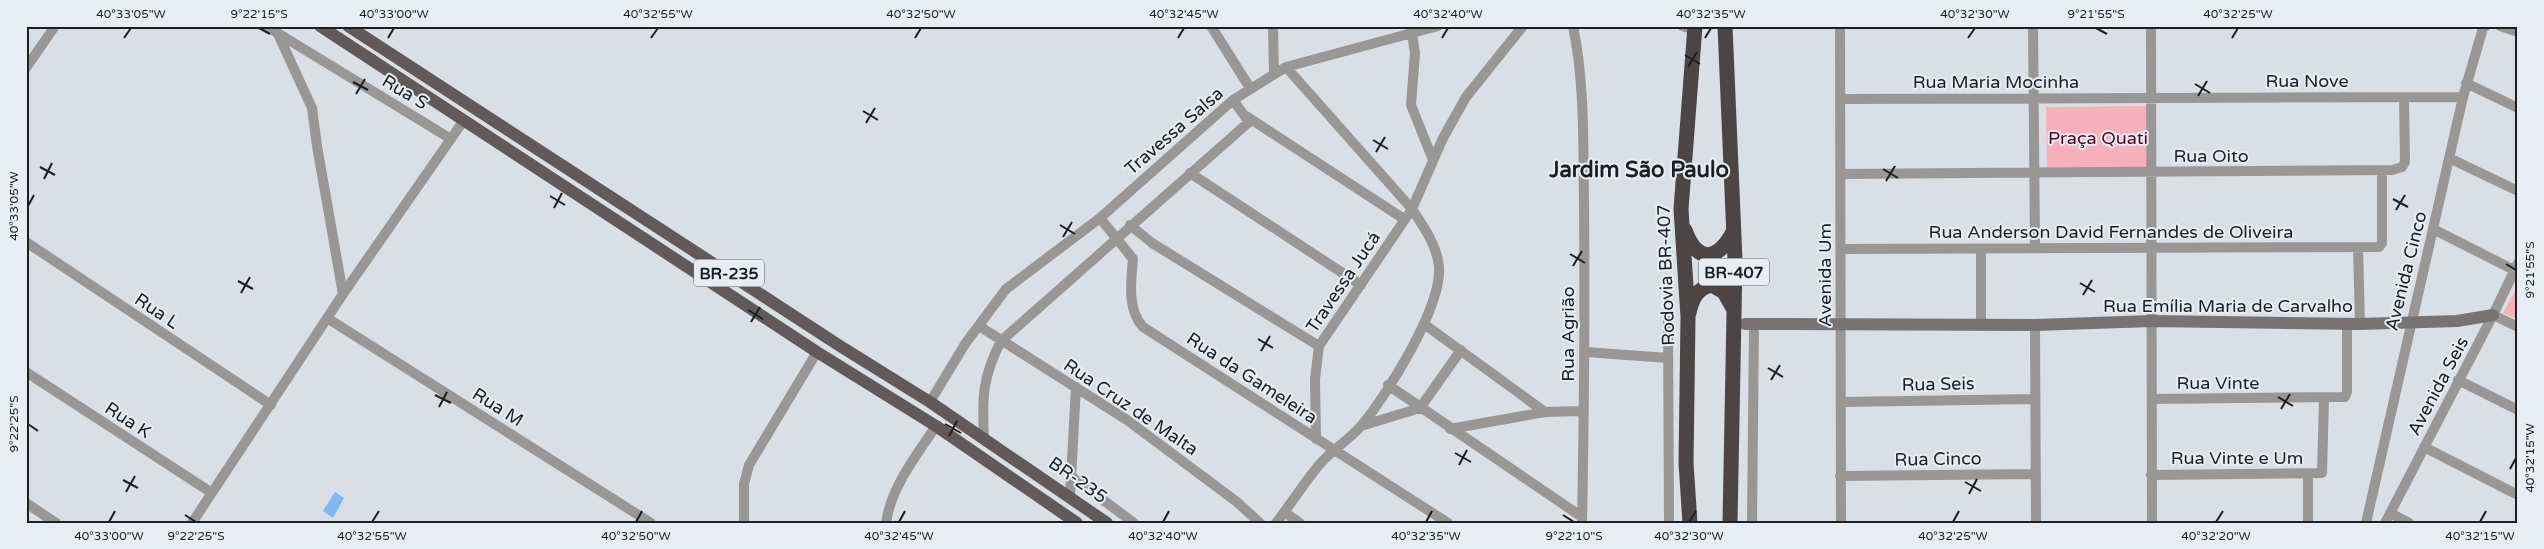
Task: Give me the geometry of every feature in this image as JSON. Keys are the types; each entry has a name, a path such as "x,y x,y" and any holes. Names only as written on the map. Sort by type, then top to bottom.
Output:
{"highway":[{"name":"BR-407","path":"1725,26 1733,232 1730,523"},
{"name":"Rodovia BR-407","path":"1690,523 1686,463 1688,317 1681,209 1691,27"},
{"path":"1681,209 1689,240 1692,246 1703,254 1717,254 1726,245 1733,232"},
{"path":"1688,317 1697,294 1702,288 1712,285 1724,292 1733,310"}],"main road":[{"name":"BR-235","path":"320,26 817,352 936,426 1077,523"},
{"name":"BR-235","path":"348,26 930,402 1107,523"}],"street":[{"path":"26,68 55,26"},
{"name":"Rua S","path":"266,26 451,139"},
{"path":"1211,26 1250,88"},
{"path":"1273,26 1274,73"},
{"name":"Travessa Salsa","path":"1100,218 1233,100 1274,73 1286,67 1411,30 1438,26"},
{"name":"Travessa Jucá","path":"1316,439 1315,379 1319,346 1412,209 1466,97 1523,26"},
{"name":"Rua Agrião","path":"1573,26 1578,49 1582,115 1586,352 1582,520"},
{"name":"Avenida Um","path":"1840,26 1842,249 1841,523"},
{"path":"2033,26 2035,247"},
{"path":"2150,26 2152,523"},
{"path":"2500,26 2518,32"},
{"name":"Avenida Cinco","path":"2366,523 2466,83 2485,27"},
{"path":"1411,30 1416,53 1411,104 1434,160"},
{"path":"278,34 312,108 343,294"},
{"path":"1276,523 1318,466 1334,449 1361,426 1410,352 1424,324 1438,281 1439,267 1428,233 1412,209 1286,67"},
{"path":"2466,83 2518,108"},
{"name":"Rua Oito","path":"1841,174 2382,171 2402,167 2405,162 2404,97"},
{"name":"Rua Nove","path":"2150,98 2463,97"},
{"name":"Rua Maria Mocinha","path":"1841,99 2150,98"},
{"path":"1233,100 1247,119 1404,219"},
{"path":"984,439 982,389 992,358 1001,341 1190,173 1247,119"},
{"path":"192,523 271,406 343,294 464,120"},
{"path":"2449,158 2518,191"},
{"name":"Rua Anderson David Fernandes de Oliveira","path":"1842,249 2380,246 2382,171"},
{"path":"1190,173 1361,285"},
{"path":"930,402 978,326 1006,289 1100,218"},
{"name":"Rua da Gameleira","path":"1100,218 1133,259 1132,300 1135,318 1143,328 1448,523"},
{"path":"1130,225 1152,243 1319,346"},
{"path":"2433,229 2516,267"},
{"name":"Rua L","path":"26,242 271,406"},
{"path":"2354,324 2358,247"},
{"path":"1981,324 1982,249"},
{"name":"Avenida Seis","path":"2385,523 2516,267"},
{"path":"2493,315 2518,328"},
{"name":"Rua Emília Maria de Carvalho","path":"1749,324 2036,325 2152,321 2354,324 2473,319 2493,315"},
{"name":"Rua M","path":"327,318 651,523"},
{"path":"1668,321 1669,523"},
{"path":"1424,324 1545,412"},
{"path":"1749,324 1752,523"},
{"name":"Rua Vinte","path":"2152,399 2324,399 2345,397 2354,324"},
{"path":"2036,325 2036,523"},
{"name":"Rua Cruz de Malta","path":"978,326 1076,387 1178,458 1260,523"},
{"path":"1361,426 1420,408 1461,350"},
{"path":"744,523 744,484 750,465 817,352"},
{"path":"1586,352 1668,358"},
{"name":"Rua K","path":"26,372 212,493"},
{"path":"2458,380 2518,410"},
{"path":"1388,386 1582,520"},
{"path":"1070,496 1076,387"},
{"name":"Rua Seis","path":"1842,402 2035,399"},
{"name":"Rua Vinte e Um","path":"2151,475 2322,473 2324,399"},
{"path":"1450,429 1545,412 1584,411"},
{"path":"886,523 890,505 898,485 936,426"},
{"path":"2424,447 2518,494"},
{"name":"Rua Cinco","path":"1840,476 2035,474"},
{"path":"2308,474 2308,523"},
{"path":"1072,478 1134,523"},
{"path":"26,504 56,523"},
{"path":"1284,512 1300,523"},
{"path":"2390,513 2409,523"}],"green space":[{"name":"Praça Quati","path":"2150,106 2151,169 2047,169 2046,107"},
{"path":"2518,285 2518,320 2503,313"}],"water":[{"path":"335,492 344,498 333,518 323,511"}],"district":[{"name":"Jardim São Paulo","path":"1639,169"}]}
